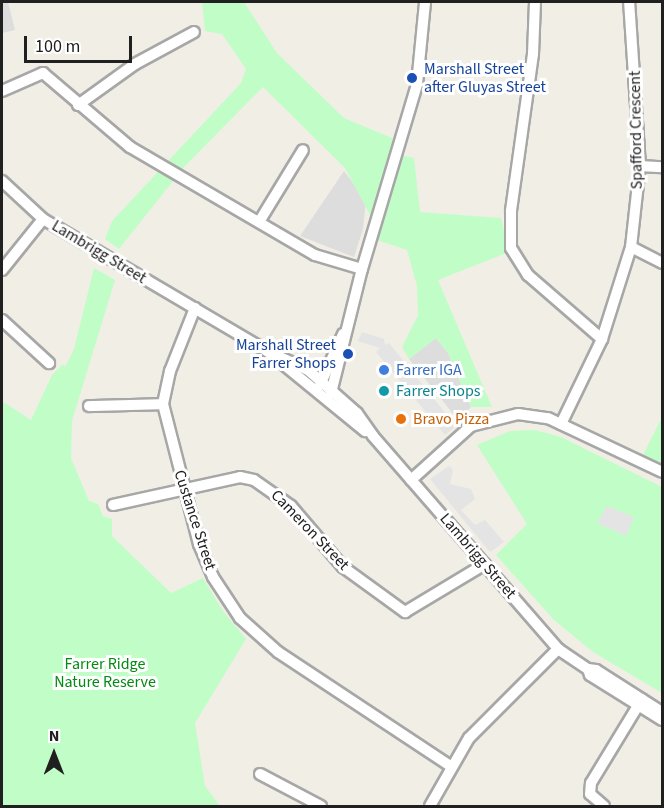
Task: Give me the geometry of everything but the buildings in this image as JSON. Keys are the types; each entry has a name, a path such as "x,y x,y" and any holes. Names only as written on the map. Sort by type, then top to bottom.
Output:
{"street":[{"path":"330,394 362,269 417,84 425,2"},
{"path":"536,2 534,54 511,211 512,248 528,275 602,339"},
{"name":"Spafford Crescent","path":"561,424 602,339 631,246 640,166 629,2"},
{"path":"78,105 135,64 194,32"},
{"path":"2,91 43,74 130,147 315,255 362,269"},
{"path":"259,222 303,150"},
{"path":"640,166 663,167"},
{"name":"Lambrigg Street","path":"2,181 43,219 267,351 330,394 373,436 558,649 588,669 590,675 640,703 663,720"},
{"path":"2,270 43,219"},
{"path":"631,246 663,263"},
{"name":"Custance Street","path":"195,308 170,371 163,404 185,490 213,577 250,629 278,652 450,766"},
{"path":"2,320 49,363"},
{"path":"320,386 345,331"},
{"path":"89,406 163,404"},
{"path":"411,480 453,438 489,419 535,416 561,424 663,472"},
{"name":"Cameron Street","path":"113,505 240,477 262,482 291,506 343,567 405,612 485,564"},
{"path":"430,807 450,766 480,727 558,649"},
{"path":"604,807 590,794 591,783 640,703"},
{"name":"Lambrigg Street","path":"640,703 663,712"},
{"path":"260,774 321,807"}],"shaded area":[{"path":"2,2 8,2 15,30 2,33"},
{"path":"344,171 366,200 363,229 354,257 300,236"},
{"path":"362,332 384,339 385,345 389,343 456,426 445,435 376,352 380,348 358,341"},
{"path":"436,338 448,353 471,407 458,420 409,359"},
{"path":"449,466 453,470 450,484 471,489 475,499 461,510 475,525 485,520 504,542 490,552 430,479"},
{"path":"607,506 634,517 626,536 597,523"}],"green space":[{"path":"202,2 244,2 277,53 344,118 392,138 401,155 414,158 420,212 501,218 509,252 438,280 492,407 471,407 448,353 436,338 409,359 402,347 418,315 417,286 407,250 377,240 369,213 345,168 263,87 185,166 119,249 105,239 112,221 241,83 246,69 222,34 205,31"},
{"name":"Farrer Ridge Nature Reserve","path":"94,268 115,280 72,421 71,458 89,501 98,504 103,516 112,519 112,536 171,593 203,578 223,611 246,639 195,723 205,786 220,806 2,806 2,401 31,420 52,375 63,364 65,367 74,349"},
{"path":"662,417 662,467 642,457"},
{"path":"535,430 561,437 662,487 662,693 593,652 554,620 496,555 527,524 477,445 510,431"}],"place":[{"name":"Marshall Street after Gluyas Street","path":"412,78"},
{"name":"Marshall Street Farrer Shops","path":"348,354"},
{"name":"Farrer IGA","path":"384,370"},
{"name":"Farrer Shops","path":"384,391"},
{"name":"Bravo Pizza","path":"401,419"}]}
